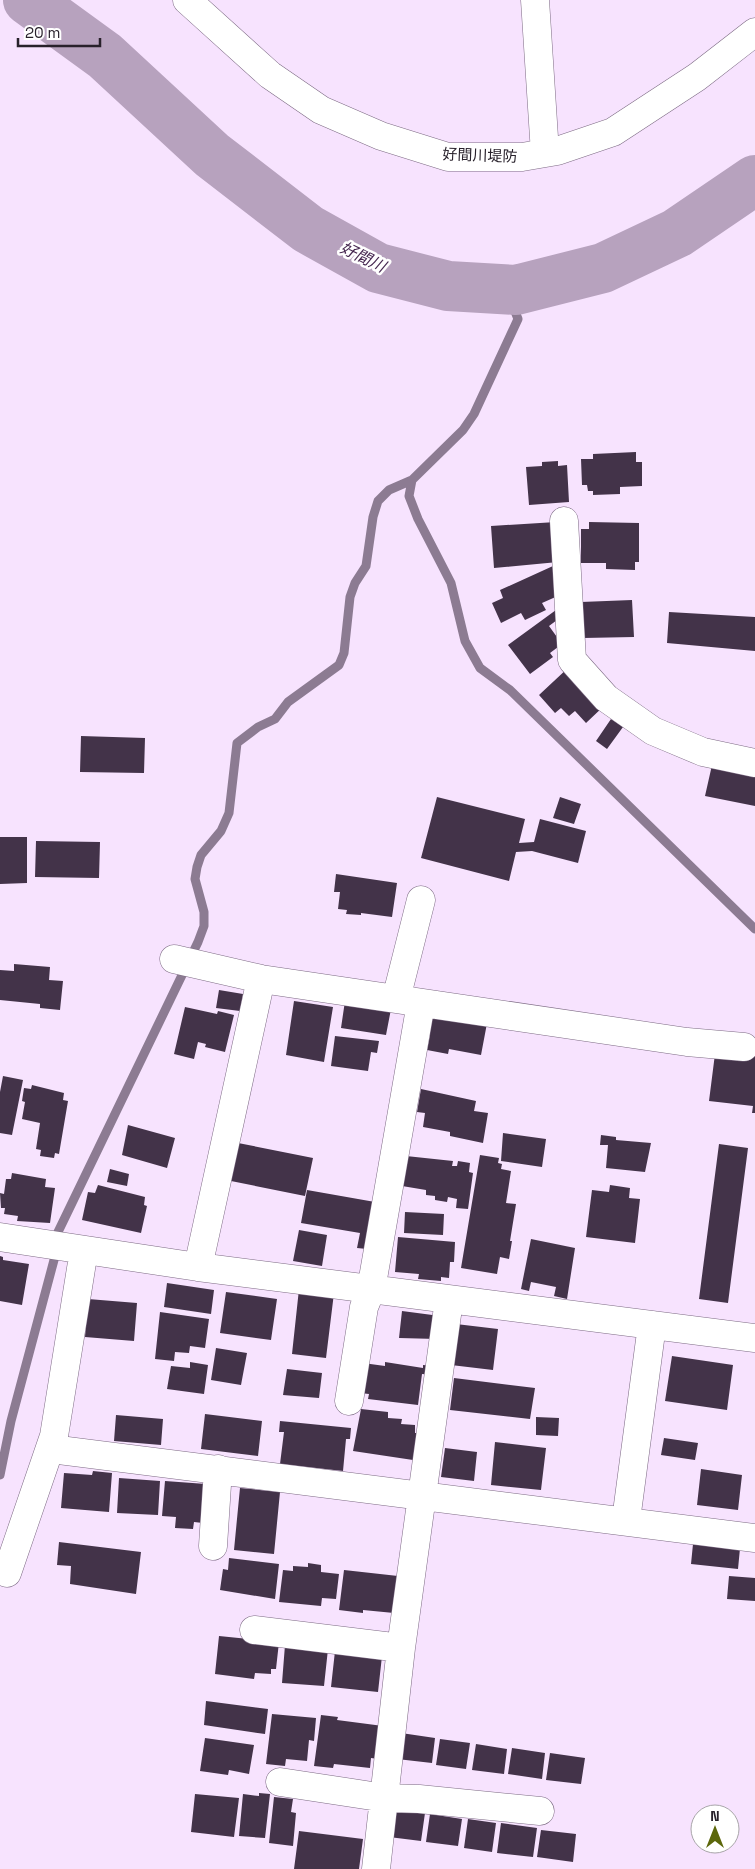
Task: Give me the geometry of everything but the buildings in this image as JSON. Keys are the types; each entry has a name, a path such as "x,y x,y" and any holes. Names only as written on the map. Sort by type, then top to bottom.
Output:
{"street":[{"name":"好間川堤防","path":"187,0 270,75 321,110 349,124 402,144 448,157 495,158 545,153 577,146 613,132 696,77 755,32"},
{"path":"535,0 545,153"},
{"path":"564,521 572,660 606,698 653,731 703,752 755,763"},
{"path":"349,1402 364,1307 371,1290 421,900"},
{"path":"174,959 261,979 687,1042 744,1047"},
{"path":"198,1267 261,979"},
{"path":"0,1237 198,1267 755,1338"},
{"path":"7,1573 51,1449 77,1249"},
{"path":"376,1869 401,1648 449,1300"},
{"path":"626,1520 652,1325"},
{"path":"51,1449 423,1494 755,1538"},
{"path":"213,1546 218,1470"},
{"path":"254,1630 401,1648"},
{"path":"280,1782 385,1798 419,1799 540,1811"}],"waterway":[{"name":"好間川","path":"28,0 105,56 212,155 308,229 378,268 448,286 516,290 603,268 677,233 755,180"},
{"path":"507,291 518,319 474,414 463,430 412,480 409,496 418,519 451,583 465,641 480,668 510,690 755,929"},
{"path":"0,1475 11,1421 54,1260 58,1232 204,926 204,912 195,879 197,867 201,855 221,831 229,813 237,743 258,727 275,719 288,702 339,665 344,653 350,597 355,583 366,566 373,517 378,501 389,490 412,480"}]}
